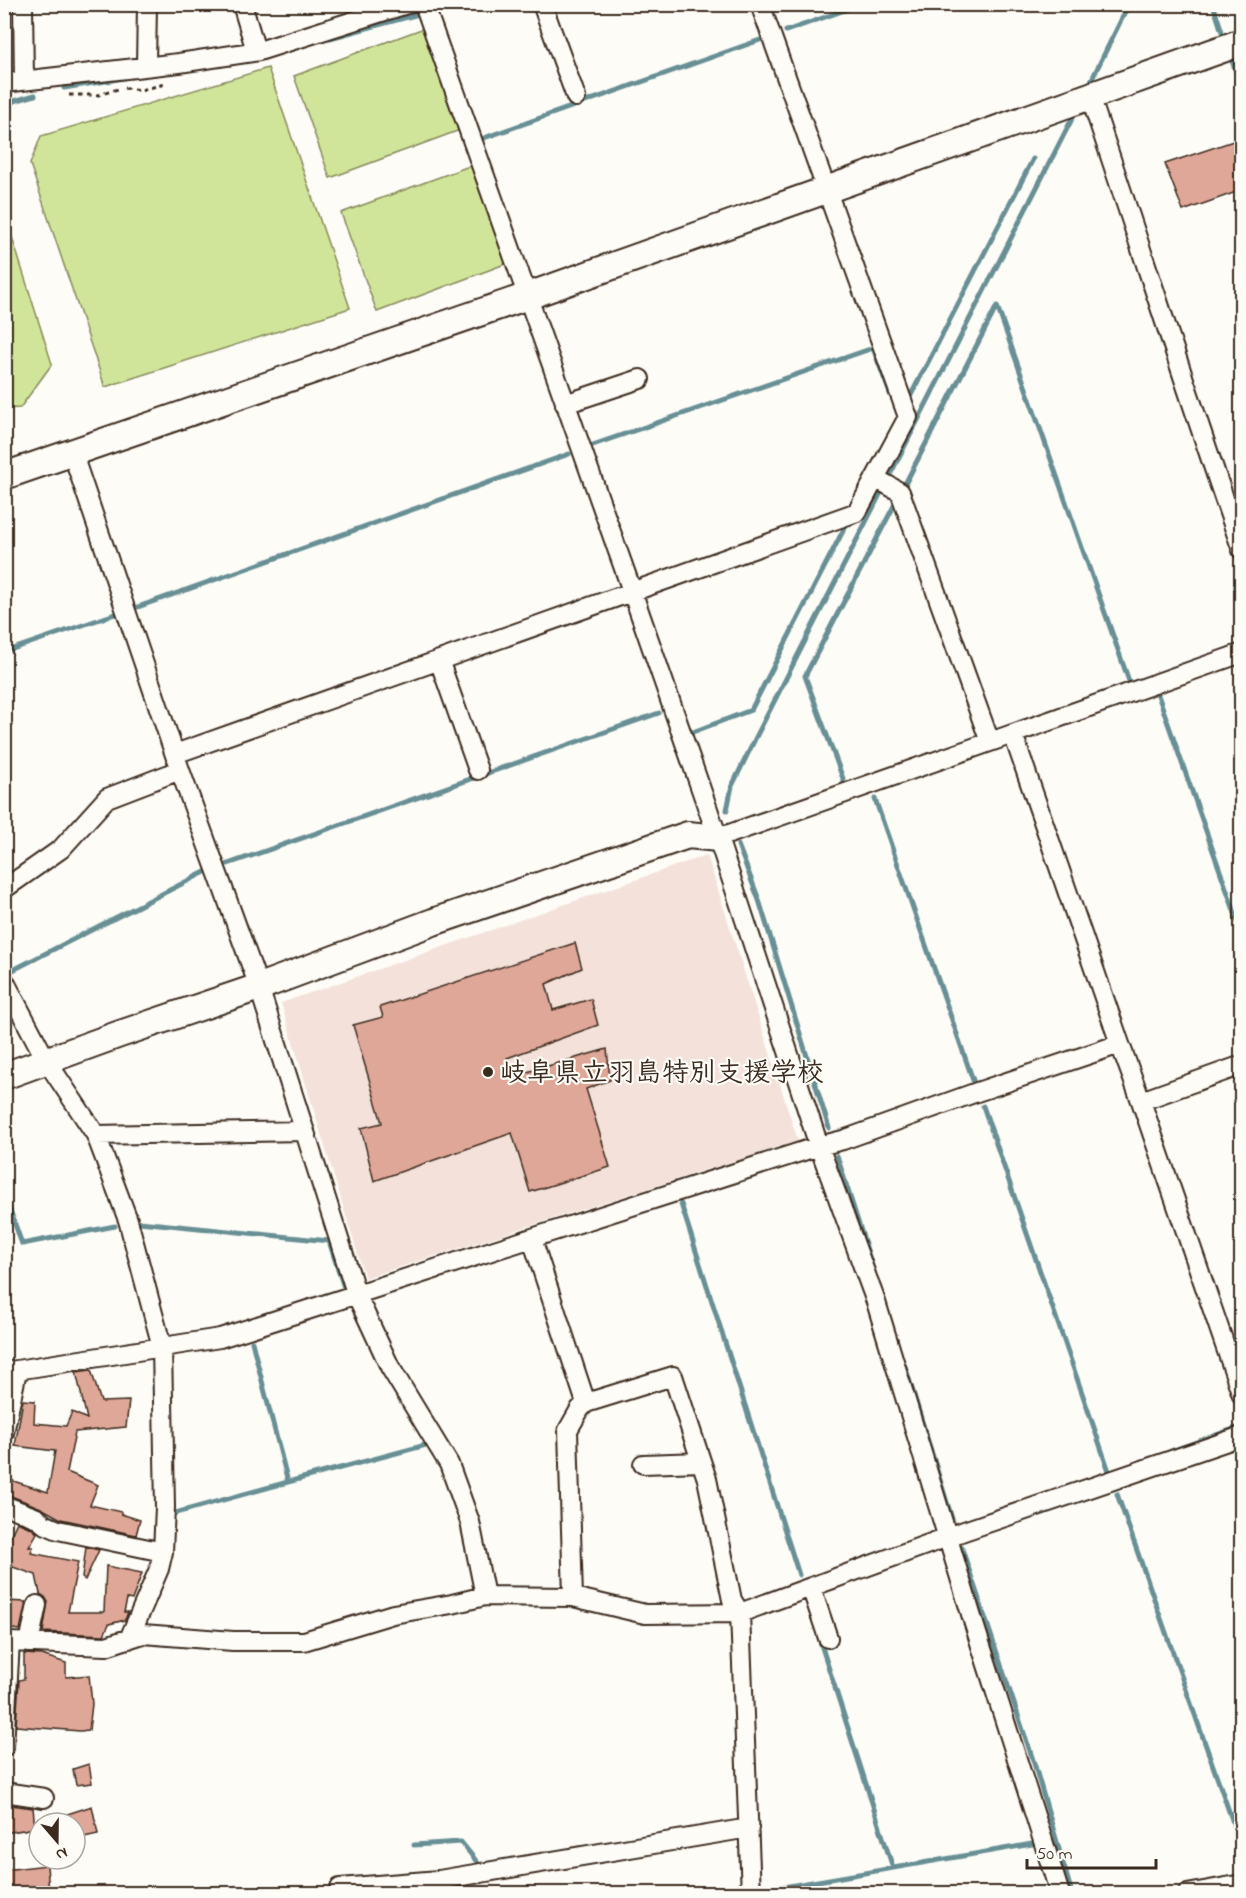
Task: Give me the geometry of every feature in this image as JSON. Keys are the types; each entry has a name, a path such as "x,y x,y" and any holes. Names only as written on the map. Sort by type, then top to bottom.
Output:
{"street":[{"path":"23,4 24,80"},
{"path":"146,66 147,4"},
{"path":"242,4 256,51"},
{"path":"4,83 256,51 407,4"},
{"path":"424,4 632,591 718,838 819,1146 876,1302 947,1538 1060,1893"},
{"path":"542,4 576,97"},
{"path":"4,889 61,849 107,798 178,762 438,660 857,512 883,483 908,417 760,4"},
{"path":"4,476 528,296 1242,42"},
{"path":"1084,98 1141,247 1186,391 1242,549"},
{"path":"565,404 640,379"},
{"path":"72,452 178,762 259,987 357,1296 390,1367 449,1464 470,1522 485,1596"},
{"path":"883,483 900,492 990,742"},
{"path":"4,1076 259,987 433,922 688,836 718,838 1242,652"},
{"path":"438,660 478,770"},
{"path":"1013,734 1242,1395"},
{"path":"4,980 46,1060 96,1136 128,1220 162,1347 165,1507 163,1552 159,1569 129,1639"},
{"path":"4,1433 11,1372 220,1338 843,1140 1120,1044"},
{"path":"1142,1101 1242,1065"},
{"path":"96,1136 304,1131"},
{"path":"532,1239 586,1403"},
{"path":"573,1598 568,1430 586,1403 673,1376 708,1479 732,1600 740,1613 751,1893"},
{"path":"4,1747 10,1642 106,1646 143,1634 233,1641 303,1641 393,1614 485,1596 573,1598 645,1614 740,1613 947,1538 1242,1436"},
{"path":"643,1464 701,1462"},
{"path":"4,1505 37,1518 58,1530 163,1552"},
{"path":"811,1587 828,1638"},
{"path":"29,1643 38,1605"},
{"path":"4,1792 44,1798"},
{"path":"340,1888 439,1880 749,1828"},
{"path":"1187,1893 1236,1887"}],"shaded area":[{"path":"707,855 798,1141 365,1278 281,1003"}],"green space":[{"path":"424,28 460,130 330,178 294,76"},
{"path":"268,68 350,308 105,387 30,164 41,136"},
{"path":"475,164 513,261 377,312 341,213"},
{"path":"5,215 52,364 20,408 5,409"}],"building":[{"path":"1242,138 1242,190 1183,211 1165,164"},
{"name":"岐阜県立羽島特別支援学校","path":"575,943 582,968 546,984 553,1010 591,999 598,1025 507,1058 513,1076 607,1049 610,1080 586,1089 610,1167 530,1192 512,1133 374,1181 361,1128 382,1123 353,1025 383,1017 380,1007"},
{"path":"91,1370 101,1402 129,1401 126,1427 75,1432 67,1472 98,1485 90,1505 121,1512 121,1514 140,1520 136,1535 61,1519 6,1494 10,1480 48,1492 55,1451 15,1446 23,1400 35,1401 34,1423 66,1426 72,1412 87,1419 76,1372"},
{"path":"17,1522 37,1533 29,1547 33,1547 31,1553 78,1562 68,1612 104,1612 106,1566 142,1573 132,1600 127,1599 124,1612 128,1612 125,1620 109,1624 104,1635 43,1632 48,1602 40,1594 36,1575 4,1564 4,1540 8,1541"},
{"path":"86,1547 99,1550 85,1580 82,1578"},
{"path":"4,1601 26,1602 20,1630 4,1628"},
{"path":"24,1654 42,1655 66,1663 66,1677 89,1675 92,1704 89,1730 16,1726 19,1680 24,1679"},
{"path":"89,1764 92,1783 76,1785 73,1769"},
{"path":"4,1804 33,1808 33,1811 27,1811 27,1829 4,1833"},
{"path":"92,1806 98,1834 87,1836 87,1811 77,1811"},
{"path":"27,1867 27,1871 47,1871 49,1893 4,1893 4,1870"}],"waterway":[{"path":"786,31 862,4"},
{"path":"1088,87 1129,4"},
{"path":"1213,4 1222,32"},
{"path":"330,38 415,15"},
{"path":"481,139 760,40"},
{"path":"1232,61 1242,88"},
{"path":"64,88 124,78"},
{"path":"4,104 35,95"},
{"path":"727,810 732,786 756,737 1077,109"},
{"path":"911,395 1033,159"},
{"path":"905,484 997,306 1130,684"},
{"path":"587,447 873,348 891,396"},
{"path":"135,608 569,454"},
{"path":"845,784 805,676 897,500"},
{"path":"690,733 751,710 849,522"},
{"path":"4,652 115,614"},
{"path":"1158,695 1242,933"},
{"path":"228,864 659,713"},
{"path":"875,799 975,1086"},
{"path":"738,845 759,900 829,1128"},
{"path":"13,970 205,872"},
{"path":"983,1106 1110,1474"},
{"path":"837,1156 874,1272"},
{"path":"4,1193 22,1244 115,1226"},
{"path":"681,1204 799,1575"},
{"path":"139,1222 329,1241 344,1292"},
{"path":"252,1342 288,1482 426,1445"},
{"path":"905,1366 953,1522"},
{"path":"1171,1451 1236,1428"},
{"path":"172,1518 172,1514 288,1482"},
{"path":"1117,1494 1242,1848"},
{"path":"961,1546 1034,1763 1072,1894"},
{"path":"819,1638 893,1868"},
{"path":"414,1845 461,1842 481,1867 484,1866"},
{"path":"760,1891 1032,1844"}],"place":[{"name":"岐阜県立羽島特別支援学校","path":"488,1072"}]}
